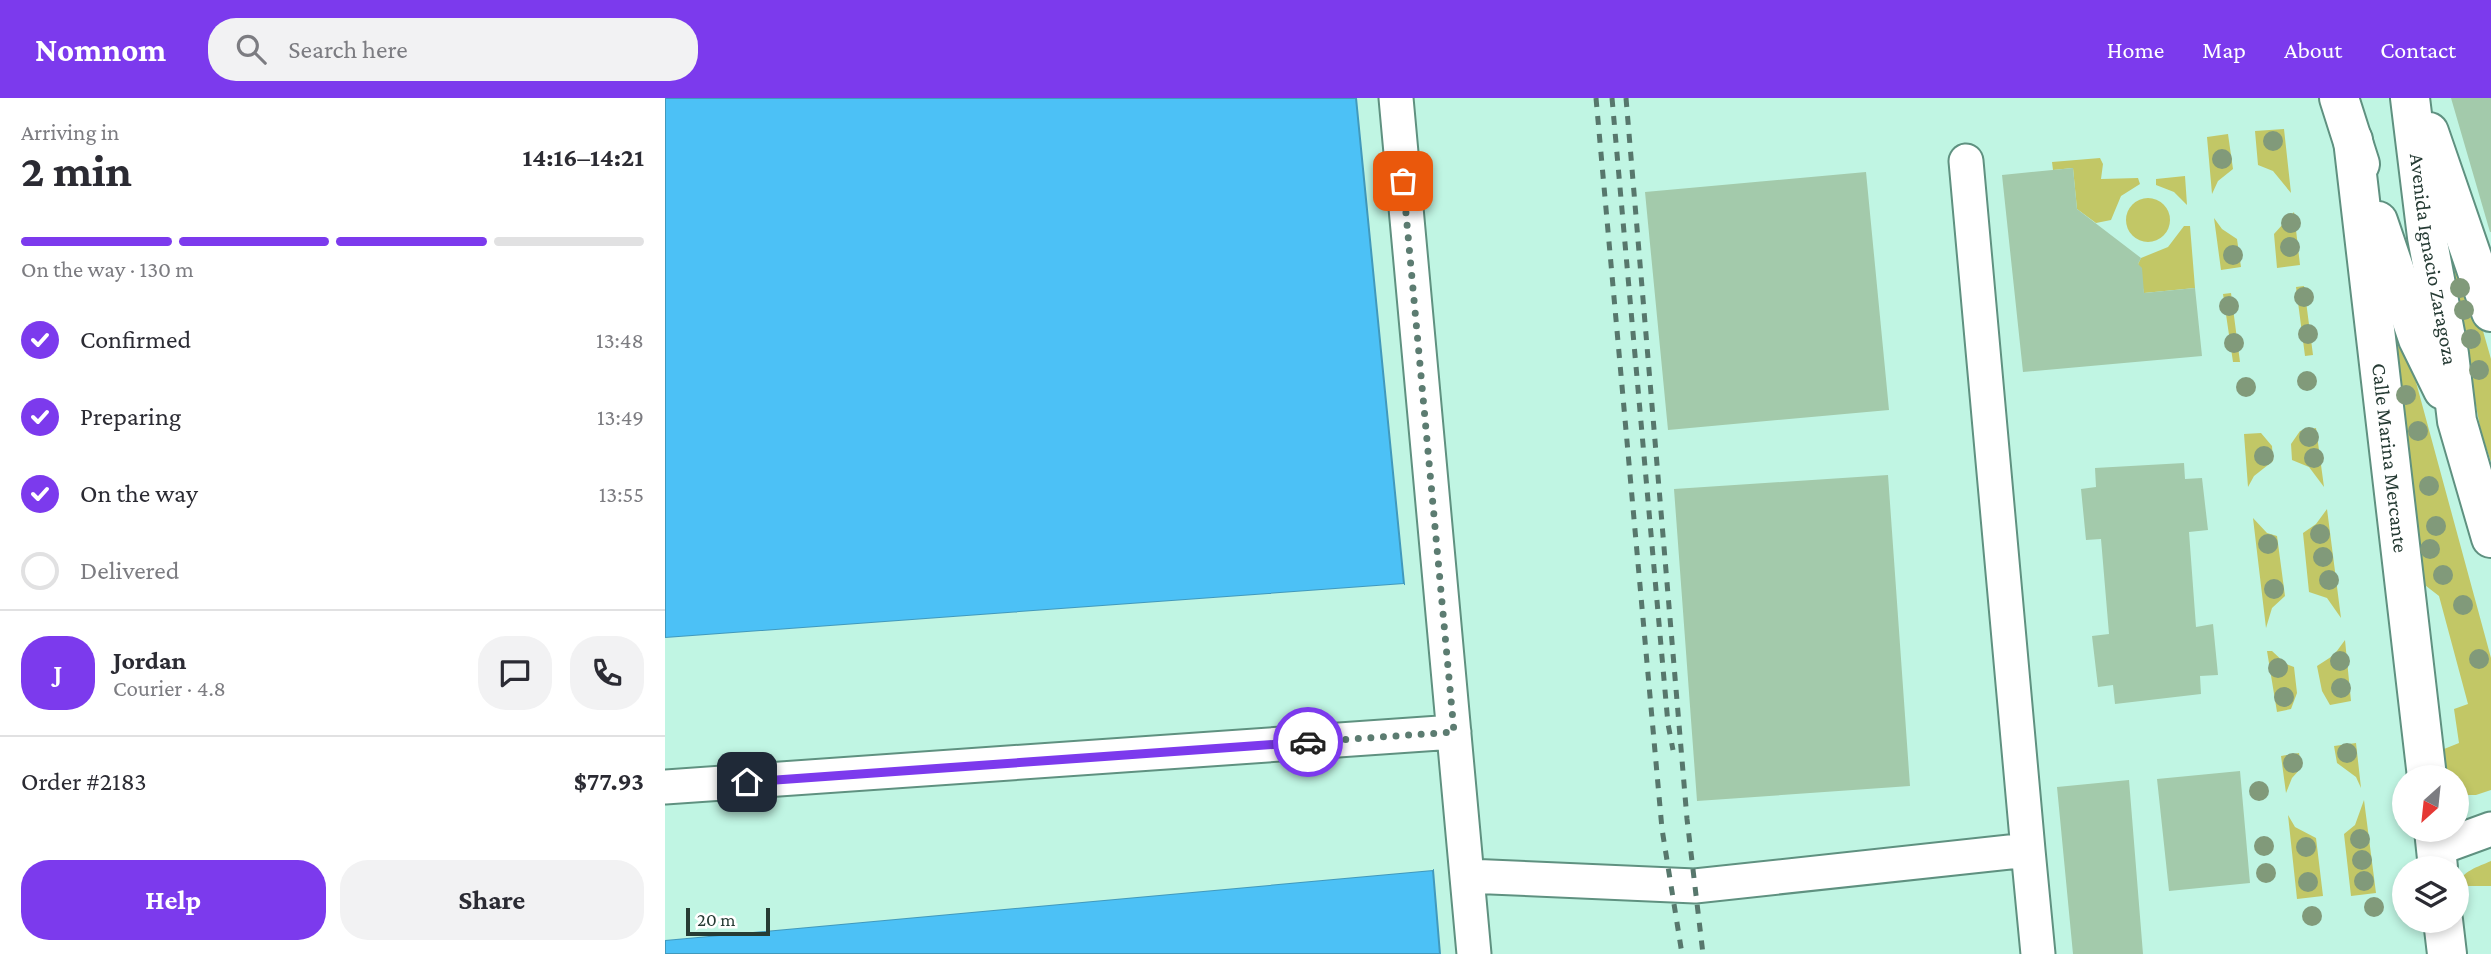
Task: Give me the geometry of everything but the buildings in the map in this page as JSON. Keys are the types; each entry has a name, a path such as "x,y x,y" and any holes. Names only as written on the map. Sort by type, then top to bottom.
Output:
{"main road":[{"name":"Calle Marina Mercante","path":"2339,98 2418,339 2457,421"},
{"name":"Avenida Ignacio Zaragoza","path":"2410,98 2427,237 2449,354 2457,421"},
{"path":"2416,98 2460,215 2491,312"},
{"name":"Calle Marina Mercante","path":"2353,140 2426,765"},
{"path":"2457,421 2491,538"},
{"path":"2445,933 2447,954"}],"street":[{"path":"1396,98 1474,954"},
{"path":"1966,161 2038,954"},
{"path":"665,787 1454,732"},
{"path":"2436,849 2491,829"},
{"path":"1467,876 1695,886 2028,850"}],"green space":[{"path":"2284,129 2291,193 2273,171 2258,165 2255,131"},
{"path":"2228,134 2233,169 2218,181 2212,194 2207,137"},
{"path":"2100,158 2103,164 2101,179 2138,178 2140,184 2121,196 2111,220 2096,223 2077,209 2073,168 2053,170 2052,162"},
{"path":"2185,176 2187,205 2174,192 2156,185 2156,179"},
{"path":"2148,198 2163,205 2170,220 2163,235 2148,242 2133,235 2126,220 2133,205"},
{"path":"2294,212 2300,265 2277,268 2274,234"},
{"path":"2214,218 2222,229 2237,239 2241,267 2221,270"},
{"path":"2184,226 2190,226 2195,288 2144,293 2138,264 2141,258 2168,247"},
{"path":"2456,236 2491,359 2491,462 2481,432 2445,241"},
{"path":"2385,268 2491,658 2491,790 2476,795 2469,795 2469,765 2440,765 2439,751 2459,743 2454,709 2468,704 2439,596 2421,582"},
{"path":"2304,286 2313,355 2305,356 2296,287"},
{"path":"2231,293 2240,362 2233,362 2223,294"},
{"path":"2316,428 2324,487 2309,467 2292,460 2291,444 2300,431"},
{"path":"2261,433 2272,446 2273,461 2254,476 2248,487 2244,434"},
{"path":"2327,509 2341,618 2327,598 2309,592 2303,533 2316,524"},
{"path":"2253,518 2267,533 2277,536 2285,596 2272,608 2266,628"},
{"path":"2345,640 2351,701 2330,705 2322,691 2317,666 2334,655"},
{"path":"2267,651 2272,651 2286,664 2294,667 2297,693 2291,709 2277,712"},
{"path":"2356,743 2361,788 2356,777 2337,763 2334,746"},
{"path":"2299,753 2301,768 2292,778 2286,793 2281,756"},
{"path":"2364,800 2376,893 2351,896 2344,834 2355,825"},
{"path":"2288,815 2295,827 2316,838 2323,896 2297,899"},
{"path":"2491,861 2491,886 2469,886 2469,872"}],"water":[{"path":"665,98 1356,98 1404,584 665,638"},
{"path":"1433,870 1440,954 665,954 665,940"}],"pier":[{"path":"1404,584 1404,588 665,642 665,638"},
{"path":"1433,866 1433,870 665,940 665,936"}],"railway":[{"path":"1596,98 1662,829 1682,954"},
{"path":"1612,98 1668,724 1673,750"},
{"path":"1626,98 1687,819 1703,954"}],"way so far":[{"path":"1308,742 1454,732 1403,181"}],"route":[{"path":"747,782 1308,742"}]}
